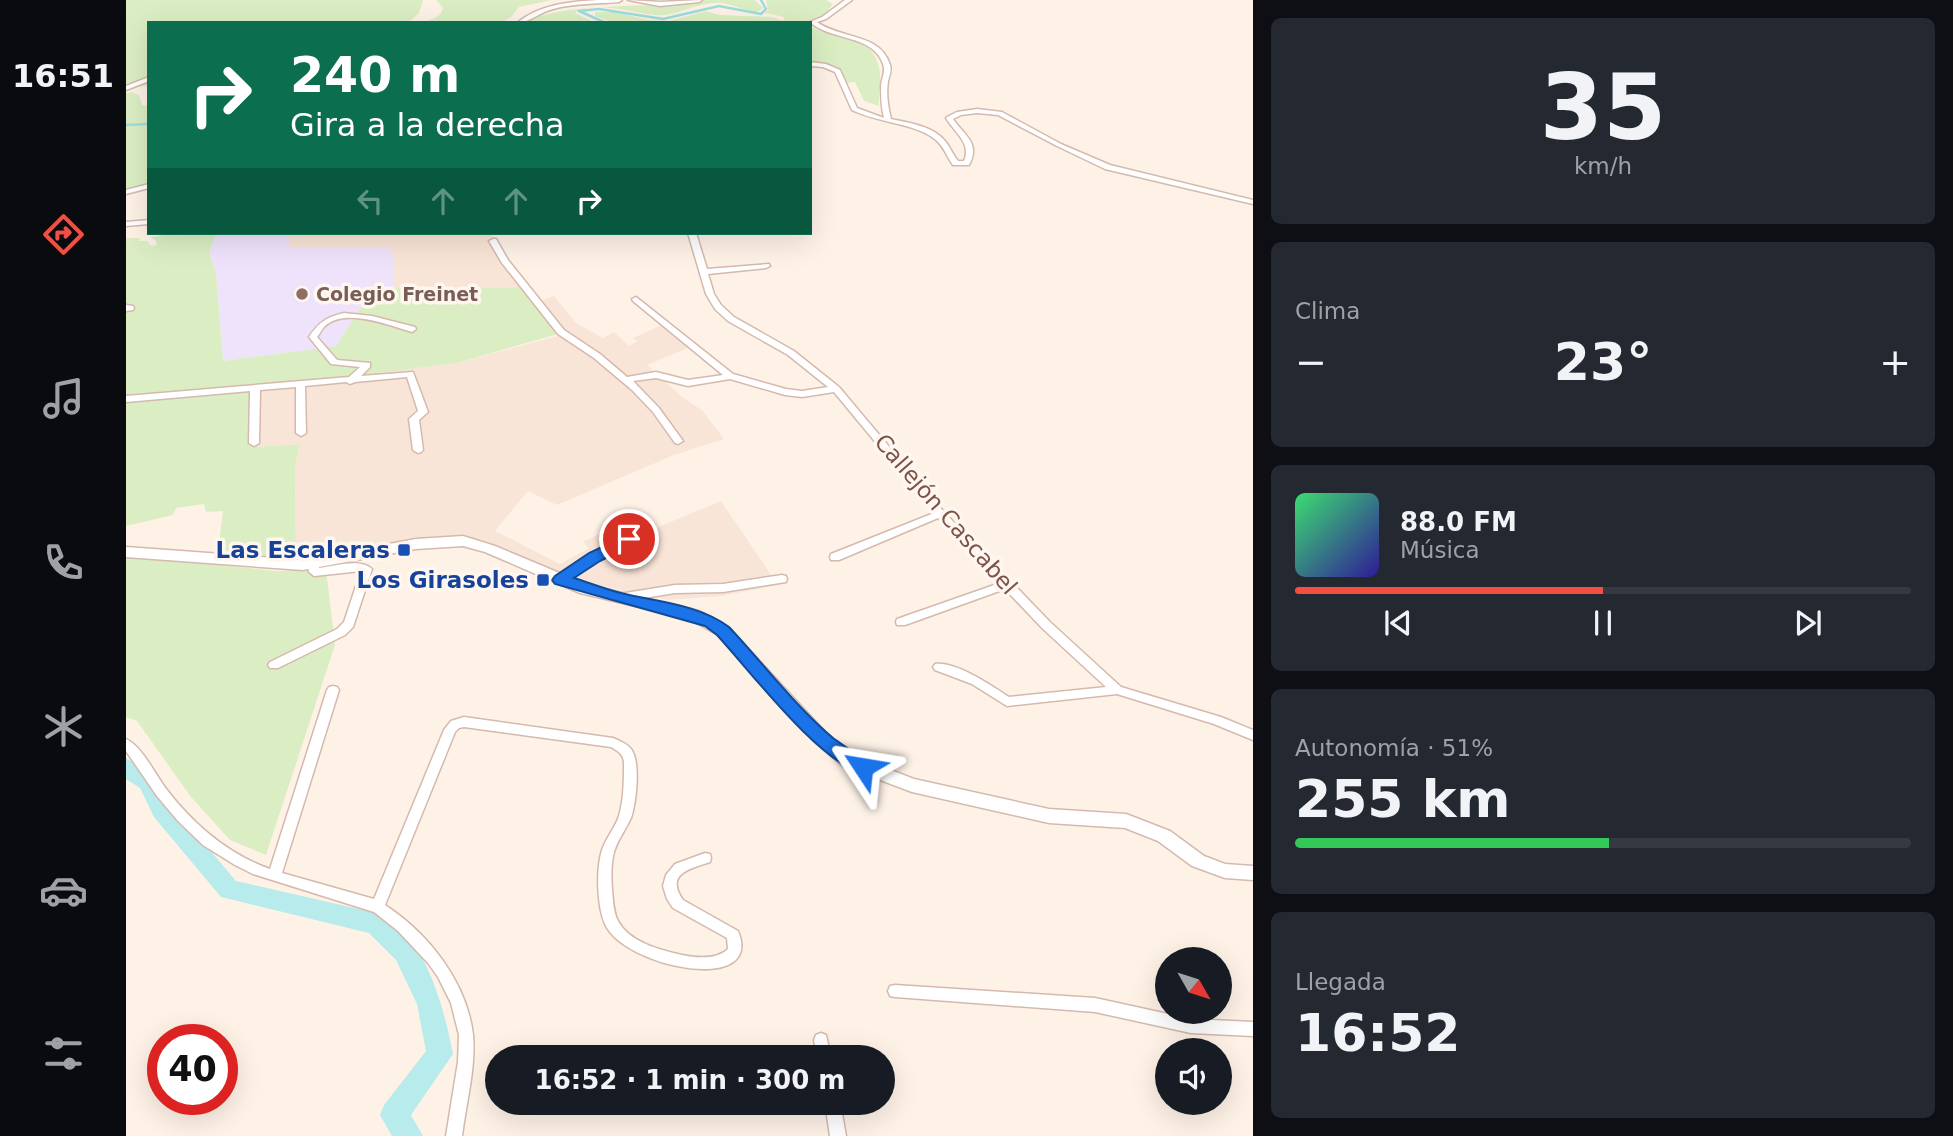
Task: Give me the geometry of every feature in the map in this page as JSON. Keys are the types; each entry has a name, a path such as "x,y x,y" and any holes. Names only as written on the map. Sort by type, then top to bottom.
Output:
{"street":[{"path":"522,21 542,8 619,0"},
{"path":"631,0 660,4 699,0"},
{"path":"849,0 824,18 813,22 827,31 860,39 886,62 888,70 884,106 888,120"},
{"path":"812,64 824,65 838,71 854,109 874,120 888,120 926,130 947,147 952,161 961,164 969,160 970,145 949,118 959,113 990,111 1010,117 1059,145 1108,167 1253,202"},
{"path":"126,88 147,80"},
{"path":"126,192 147,187"},
{"path":"126,224 147,222"},
{"name":"Callejón Cascabel","path":"692,238 706,272 710,293 718,307 731,319 791,353 836,389 940,514 1006,584 1117,690 1217,720 1253,735"},
{"path":"493,241 561,332 597,356 647,400 678,441"},
{"path":"706,272 766,266"},
{"path":"636,299 730,376"},
{"path":"350,381 367,365 334,362 313,337 323,324 351,314 412,329"},
{"path":"126,399 300,386 410,374 423,412 414,419 418,450"},
{"path":"625,380 656,375 688,383 730,376 794,393 836,389"},
{"path":"300,386 301,433"},
{"path":"254,443 255,389"},
{"path":"835,557 940,514"},
{"path":"561,580 594,557 629,539"},
{"path":"126,552 263,564 313,564 416,544 463,541 490,549 561,580 711,622 723,631 821,738 849,761 876,773 912,785 1049,816 1126,821 1164,835 1198,861 1225,872 1253,873"},
{"path":"274,665 341,632 349,624 367,569 362,567 314,572 313,564"},
{"path":"618,598 675,589 723,589 782,579"},
{"path":"901,622 1006,584"},
{"path":"939,667 976,681 1007,702 1117,690"},
{"path":"275,874 332,690"},
{"path":"377,907 450,730 455,724 464,722 613,743 624,748 629,756 627,805 607,851 604,867 611,923 621,939 640,950 681,962 714,964 725,961 733,953 736,943 733,935 678,904 671,896 669,887 674,872 686,862 705,858"},
{"path":"126,744 170,806 223,852 275,874 377,907 423,945 458,1001 466,1049 454,1136"},
{"path":"895,991 1095,1005 1191,1026 1253,1029"},
{"path":"821,1040 822,1045"},
{"path":"834,1115 838,1136"}],"shaded area":[{"name":"Colegio Freinet","path":"215,235 288,235 290,248 389,248 393,257 393,288 382,300 361,307 336,346 223,361 216,273 209,253"},
{"path":"288,235 492,235 527,287 393,288 393,257 389,248 290,248"},
{"path":"554,296 576,323 603,338 614,332 629,346 637,341 633,338 666,323 693,346 647,365 681,396 703,411 724,439 674,455 557,505 528,491 495,531 560,564 589,548 583,542 629,520 644,533 721,501 778,585 721,596 668,600 564,578 476,540 453,536 425,538 296,563 295,466 300,444 258,447 256,386 457,363 565,334 541,301"}],"green space":[{"path":"126,0 423,0 419,13 410,21 147,21 147,86 126,88"},
{"path":"436,0 552,0 519,7 504,21 427,21 438,16 443,8"},
{"path":"704,0 755,0 763,8 756,13 711,3 671,14 655,15 597,7"},
{"path":"766,0 826,0 833,4 825,14 808,21 783,21 785,17 765,13 768,10"},
{"path":"590,8 575,13 592,21 528,21 541,16"},
{"path":"706,11 719,15 772,17 783,21 670,21"},
{"path":"595,12 615,12 648,20 670,21 610,21 595,16"},
{"path":"812,26 860,43 875,56 880,72 879,106 864,101 855,82 843,83 841,72 827,65 812,63"},
{"path":"126,93 139,95 142,105 147,106 147,184 126,189"},
{"path":"215,235 209,253 216,273 223,361 336,346 361,307 382,300 393,288 527,287 558,334 457,363 312,381 126,396 126,238 140,238 139,241 147,241 151,246 157,245 151,237"},
{"path":"256,389 258,447 300,444 295,466 296,559 218,551 223,511 206,512 204,504 176,508 173,515 126,526 126,403"},
{"path":"126,555 276,571 326,569 335,645 266,855 230,840 191,797 137,721 126,717"}],"waterway":[{"path":"602,21 579,11 599,9 663,19 719,6 761,14 766,9 761,0"},
{"path":"126,125 147,124"},
{"path":"126,767 148,782 162,810 229,890 376,924 405,952 430,1003 440,1054 394,1115 409,1136"}],"place":[{"name":"Colegio Freinet","path":"302,294"},
{"name":"Las Escaleras","path":"404,550"},
{"name":"Los Girasoles","path":"543,580"}],"route":[{"path":"629,539 594,557 561,580 585,589 679,611 711,622 723,631 821,738 849,761 863,767"}]}
